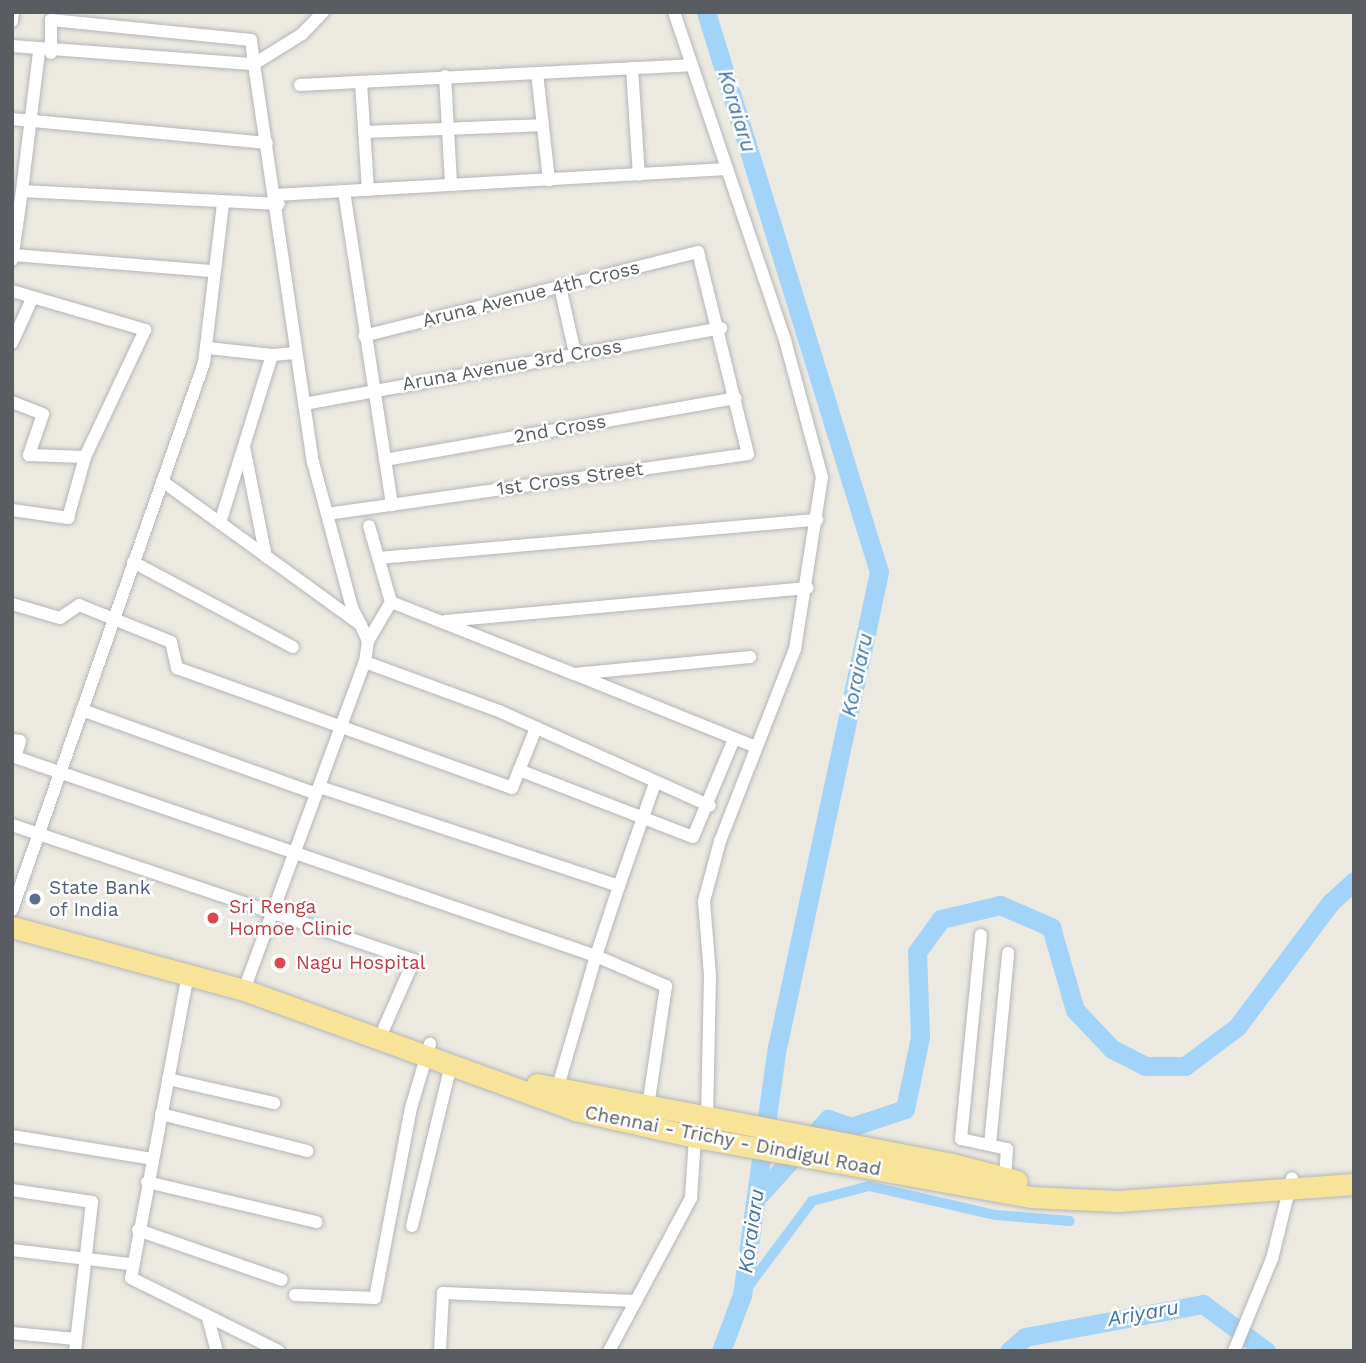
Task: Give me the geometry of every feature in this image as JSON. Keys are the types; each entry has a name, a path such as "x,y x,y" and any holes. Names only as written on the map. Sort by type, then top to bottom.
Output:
{"highway":[{"name":"Chennai - Trichy - Dindigul Road","path":"12,915 384,1028 428,1049 451,1065 575,1110 707,1129 883,1161 1051,1187 1141,1189 1292,1183 1354,1184"},
{"name":"Chennai - Trichy - Dindigul Road","path":"12,927 188,974 246,985 428,1049 557,1090 648,1107 707,1129"},
{"name":"Chennai - Trichy - Dindigul Road","path":"883,1161 1031,1197 1118,1201 1292,1183 1354,1173"}],"street":[{"path":"12,21 13,12"},
{"path":"12,46 45,52 254,64 302,34 323,12"},
{"path":"609,1351 691,1198 707,1129 710,975 704,901 756,747 795,649 807,587 822,477 813,438 674,12"},
{"path":"214,271 13,258 51,20 251,40 278,200 295,353 304,404 327,513 352,608 368,641"},
{"path":"300,85 690,65"},
{"path":"632,68 639,175"},
{"path":"537,73 549,180"},
{"path":"445,76 451,183"},
{"path":"361,82 368,190"},
{"path":"12,119 267,142"},
{"path":"364,132 543,125"},
{"path":"22,191 223,204 451,183 725,170"},
{"path":"344,191 364,336 392,505"},
{"path":"12,910 208,348 223,204"},
{"name":"Aruna Avenue 4th Cross","path":"364,336 698,252 721,328"},
{"path":"560,287 575,353"},
{"path":"12,291 145,330 85,457 68,518 12,510"},
{"path":"12,343 32,299"},
{"path":"721,328 736,398"},
{"name":"Aruna Avenue 3rd Cross","path":"304,404 721,328"},
{"path":"208,348 272,355 295,353"},
{"path":"220,523 272,355"},
{"name":"1st Cross Street","path":"327,513 748,454 736,398"},
{"name":"2nd Cross","path":"385,460 736,398"},
{"path":"12,402 43,414 29,455 85,457"},
{"path":"244,447 266,557"},
{"path":"162,481 362,625"},
{"path":"379,558 817,520"},
{"path":"246,985 268,915 365,662 368,641 391,602 369,526"},
{"path":"133,562 292,647"},
{"path":"441,622 807,587"},
{"path":"391,602 756,747"},
{"path":"12,604 60,618 79,605 172,642 177,668 343,724 512,788 536,728"},
{"path":"574,674 750,657"},
{"path":"365,662 536,728 710,806"},
{"path":"82,710 317,790 619,886"},
{"path":"519,770 693,838 710,806 734,739"},
{"path":"12,740 20,741 15,757 596,956 666,986 648,1107"},
{"path":"557,1090 596,956 656,783"},
{"path":"12,825 268,915 414,960 384,1028"},
{"path":"981,935 961,1139 1007,1149 1005,1179"},
{"path":"990,1145 1008,953"},
{"path":"188,974 148,1182 129,1264 131,1278 261,1347 279,1351"},
{"path":"295,1295 376,1298 428,1049"},
{"path":"412,1226 451,1065"},
{"path":"167,1079 274,1102"},
{"path":"160,1114 307,1151"},
{"path":"12,1136 152,1159"},
{"path":"148,1182 316,1222"},
{"path":"1234,1351 1256,1303 1292,1183"},
{"path":"12,1190 92,1202 76,1345 12,1333"},
{"path":"138,1230 282,1280"},
{"path":"12,1250 85,1261 129,1264"},
{"path":"440,1351 443,1293 636,1301"},
{"path":"208,1318 217,1351"}],"waterway":[{"name":"Koraiaru","path":"706,12 879,572 777,1046 742,1295 721,1351"},
{"path":"759,1195 828,1119 851,1127 905,1109 920,1037 917,952 941,919 1000,905 1051,927 1075,1010 1112,1049 1145,1066 1185,1066 1237,1027 1331,902 1354,881"},
{"path":"742,1295 812,1201 869,1186 996,1215 1070,1221"},
{"name":"Ariyaru","path":"1009,1351 1025,1337 1203,1304 1266,1351"}],"place":[{"name":"State Bank of India","path":"35,899"},
{"name":"Sri Renga Homoe Clinic","path":"213,918"},
{"name":"Nagu Hospital","path":"280,963"}]}
